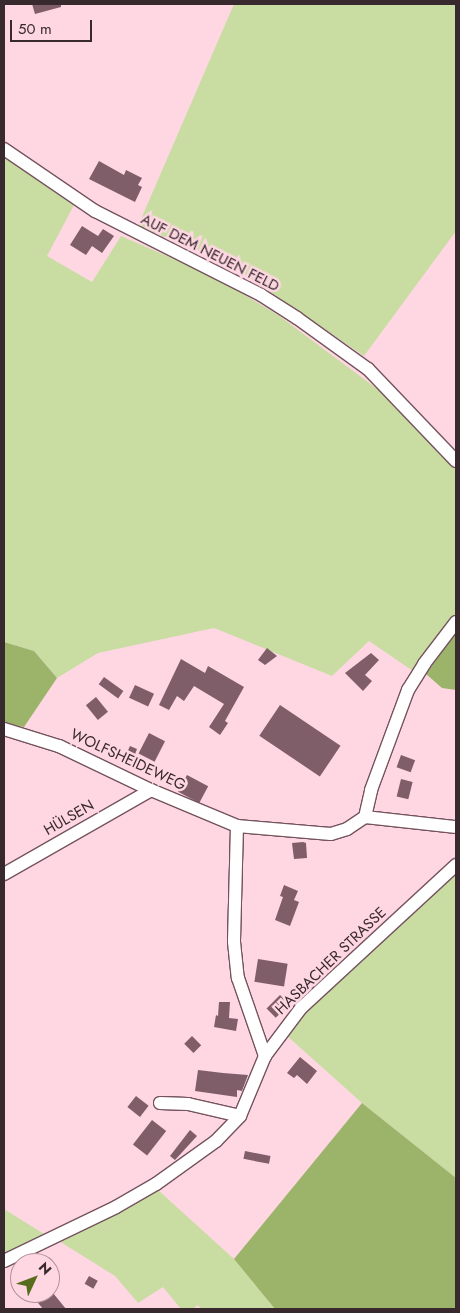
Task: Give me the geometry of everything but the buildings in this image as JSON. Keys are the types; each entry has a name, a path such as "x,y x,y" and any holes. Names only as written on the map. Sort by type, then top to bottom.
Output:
{"street":[{"name":"AUF DEM NEUEN FELD","path":"4,148 95,211 261,295 298,318 368,369 456,461"},
{"path":"456,622 424,664 408,690 386,743 371,790 366,817 456,826"},
{"name":"WOLFSHEIDEWEG","path":"4,729 59,746 151,790 237,826 331,834 347,829 366,817"},
{"name":"HÜLSEN","path":"4,874 151,790"},
{"path":"237,826 234,942 238,978 265,1056"},
{"name":"HASBACHER STRASSE","path":"4,1261 116,1207 156,1184 210,1145 240,1116 265,1056 301,1008 456,865"},
{"path":"160,1103 188,1104 240,1116"}],"green space":[{"path":"234,4 456,4 456,231 364,356 225,261 138,226"},
{"path":"4,157 74,205 47,256 92,282 121,236 213,276 278,315 384,394 456,468 456,616 413,671 369,641 332,676 214,628 98,653 57,678 34,651 4,642"},
{"path":"456,632 456,690 442,688 426,674"},
{"path":"4,642 34,651 57,678 24,727 4,723"},
{"path":"456,874 456,1178 362,1103 286,1035 318,1000"},
{"path":"362,1103 456,1178 456,1309 275,1309 234,1259"},
{"path":"158,1190 234,1259 275,1309 201,1309 198,1305 193,1309 181,1309 163,1287 138,1303 115,1276 59,1241"},
{"path":"4,1209 44,1234 4,1255"}]}
